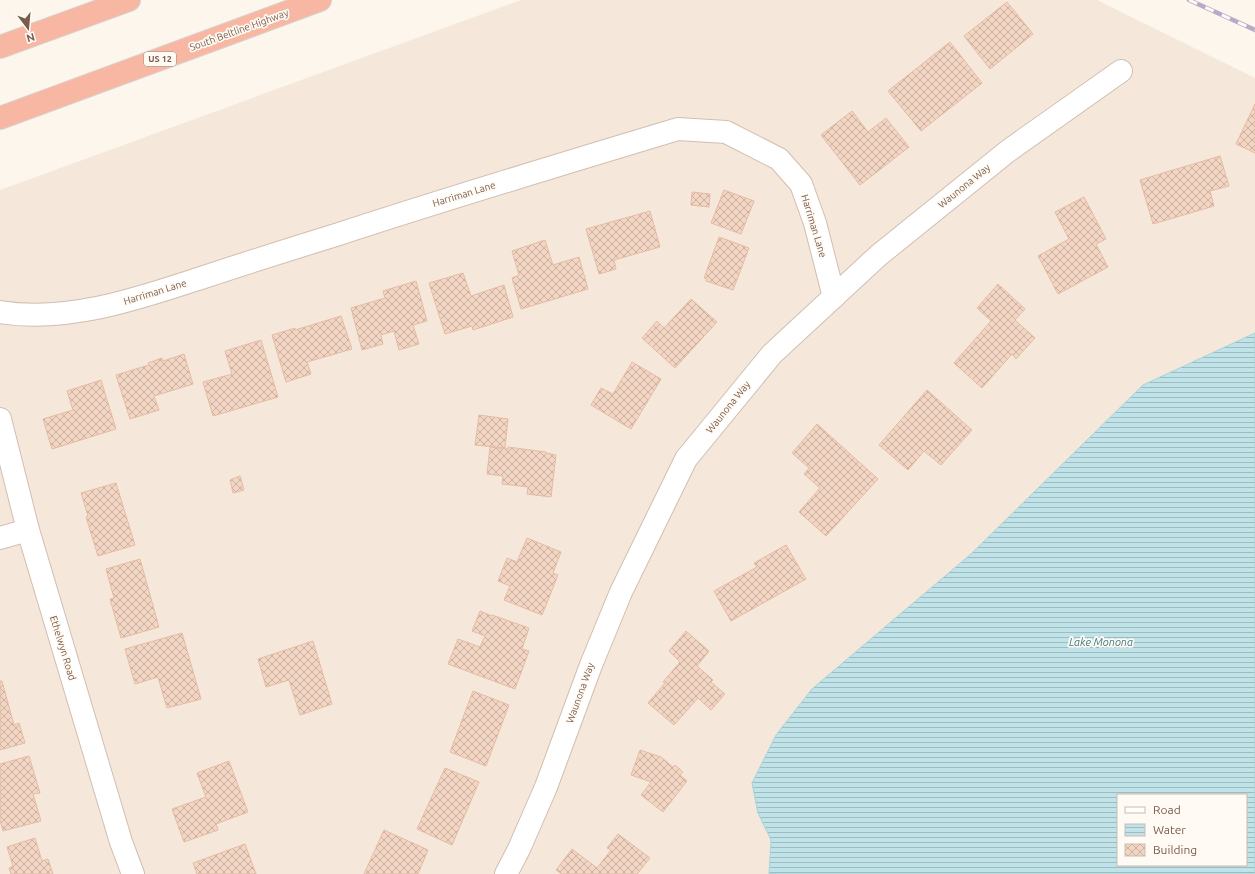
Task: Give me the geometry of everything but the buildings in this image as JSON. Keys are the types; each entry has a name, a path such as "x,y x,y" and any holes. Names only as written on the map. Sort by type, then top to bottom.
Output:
{"highway":[{"path":"0,47 129,0"},
{"name":"South Beltline Highway","path":"0,118 320,0"}],"street":[{"name":"Waunona Way","path":"506,874 546,787 591,665 621,592 686,459 772,354 880,255 1008,151 1121,71"},
{"name":"Harriman Lane","path":"0,312 15,315 65,313 102,308 678,129 726,132 779,160 802,184 815,223 834,297"},
{"name":"Ethelwyn Road","path":"0,419 28,530 121,842 133,874"},
{"path":"0,538 28,530"}],"shaded area":[{"path":"521,0 1097,0 1255,78 1255,333 1143,385 971,554 812,689 758,813 771,840 769,874 0,874 0,190"}],"water":[{"name":"Lake Monona","path":"1255,333 1255,874 769,874 771,840 758,813 752,783 776,735 812,689 971,554 1143,385"}],"railway":[{"path":"1189,0 1255,30"}]}
